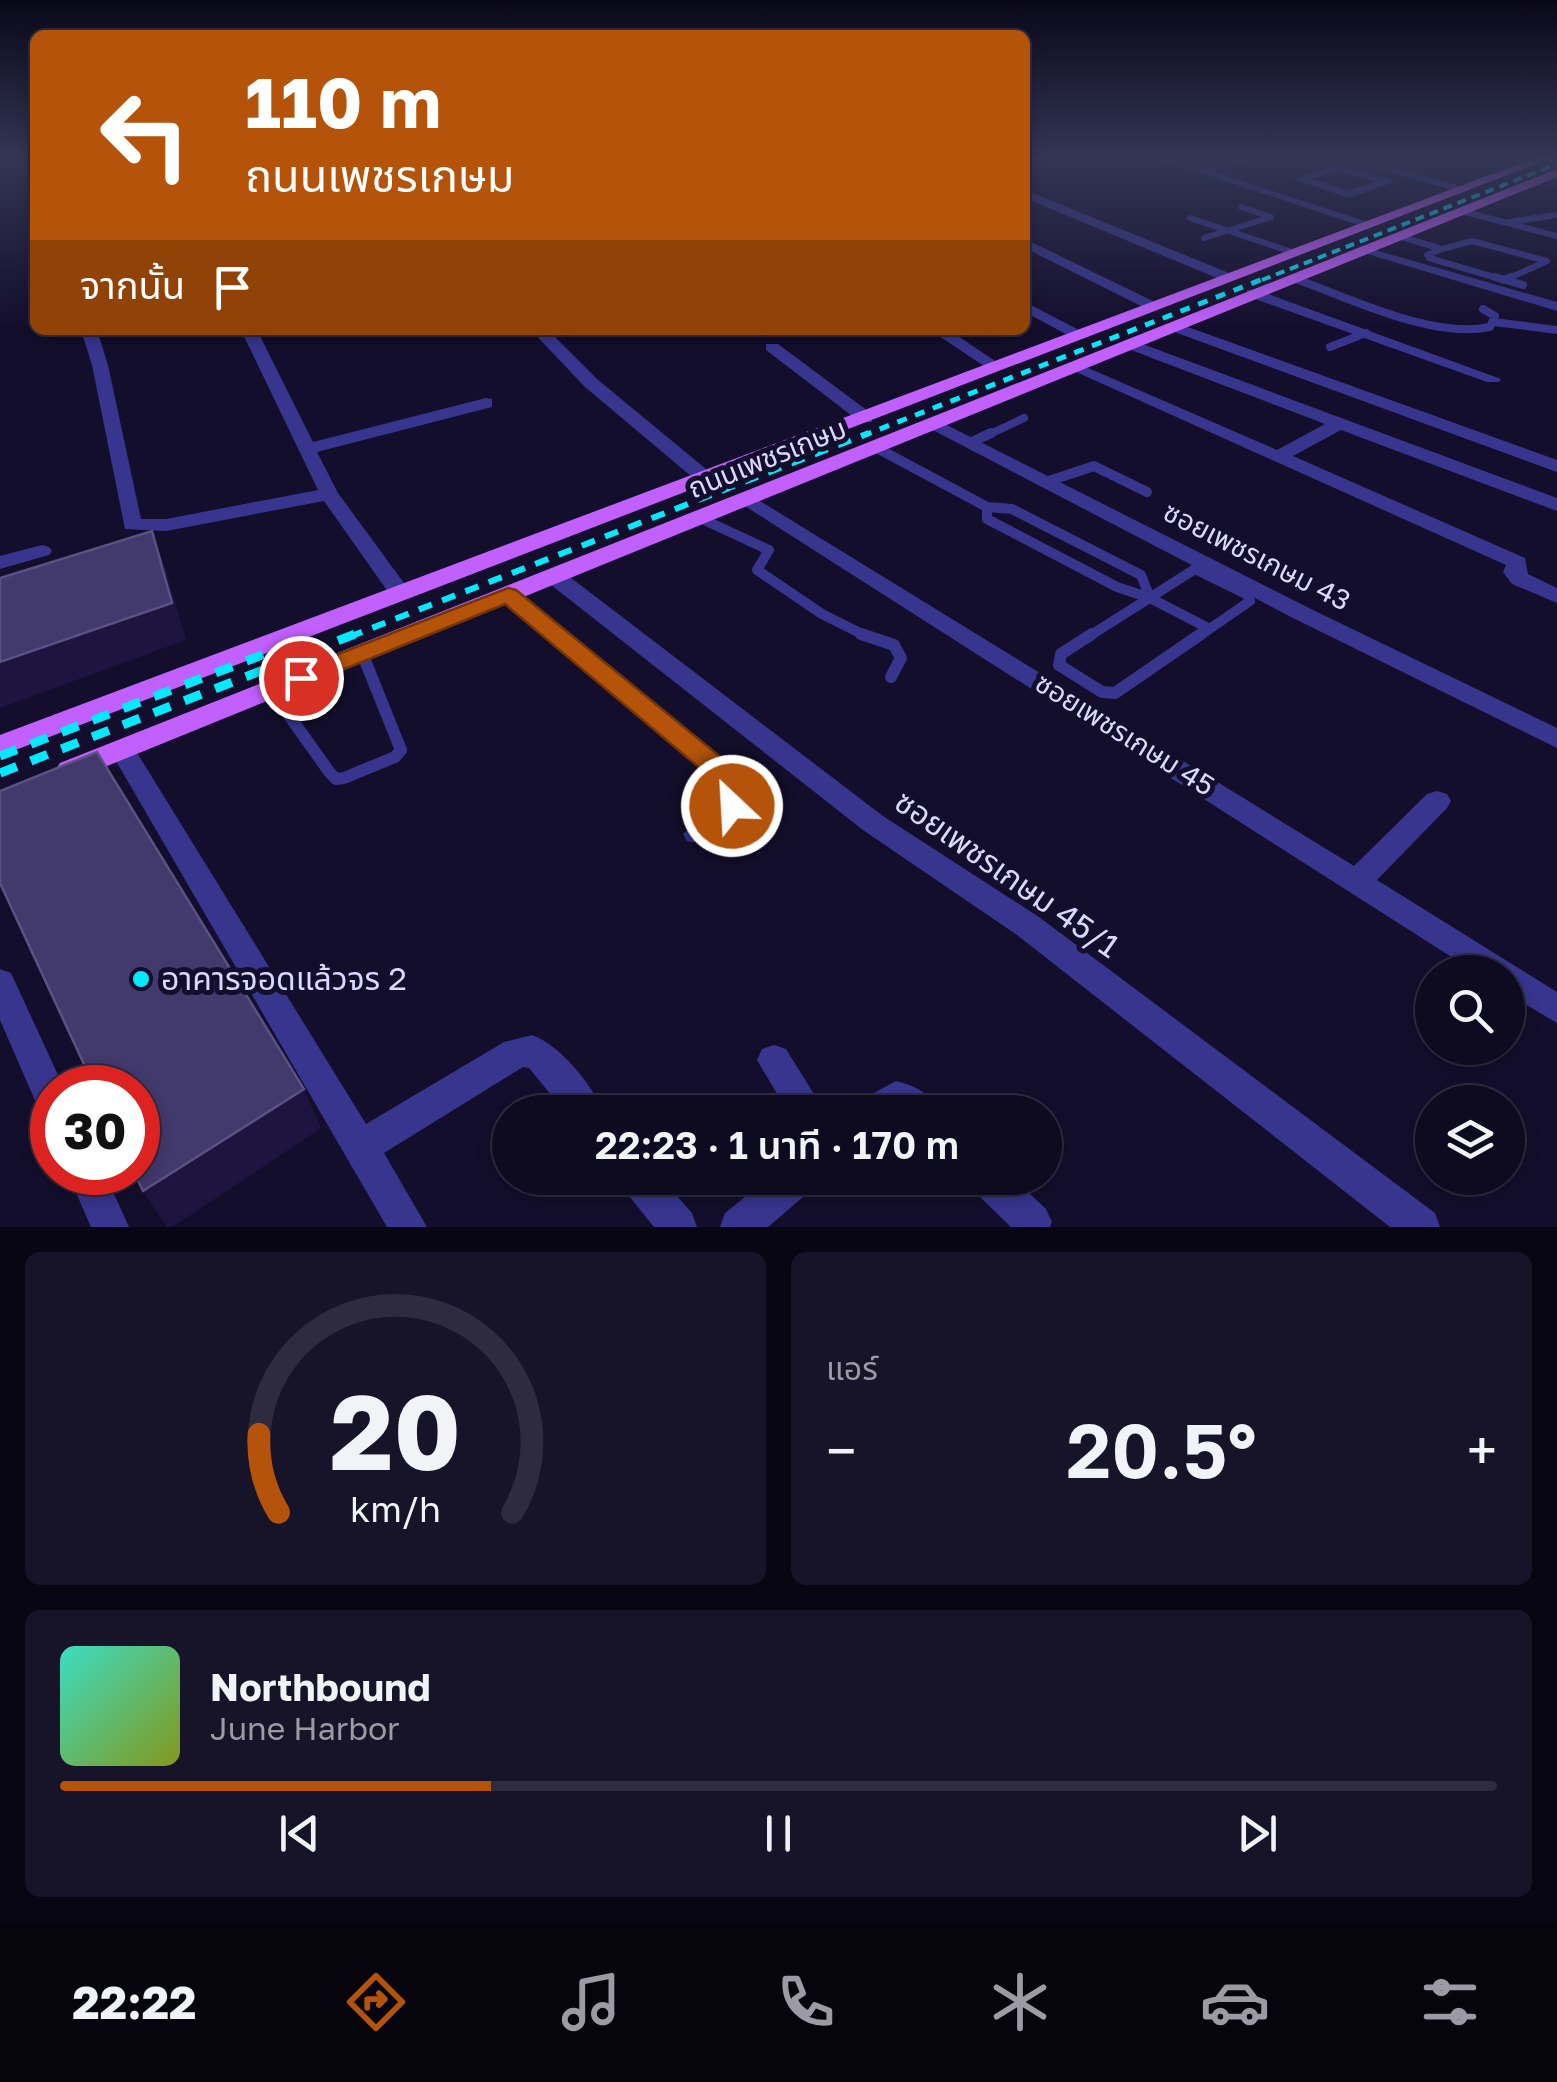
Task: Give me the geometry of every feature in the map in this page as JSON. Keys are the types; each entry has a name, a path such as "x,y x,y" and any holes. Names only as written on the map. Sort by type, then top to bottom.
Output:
{"main road":[{"name":"ถนนเพชรเกษม","path":"52,777 1174,327 1258,283 1295,254 1371,224 1408,214"},
{"name":"ถนนเพชรเกษม","path":"0,746 1229,278 1258,283 1292,278 1398,236 1437,214"}],"street":[{"path":"1074,214 1229,278"},
{"path":"1341,214 1371,224"},
{"path":"1030,245 1154,307"},
{"path":"1366,249 1557,307"},
{"path":"1258,283 1366,333 1494,379"},
{"path":"1030,309 1078,334"},
{"path":"1174,327 1557,466"},
{"path":"91,335 132,526 156,527 328,494"},
{"path":"251,335 328,494 401,594"},
{"path":"543,335 591,383 705,478"},
{"path":"946,335 996,366"},
{"path":"1130,344 1557,504"},
{"path":"772,348 866,418"},
{"path":"1073,367 1518,562 1514,572 1520,580 1557,596"},
{"path":"306,449 486,403"},
{"path":"1278,457 1342,422"},
{"name":"ซอยเพชรเกษม 43","path":"933,423 1557,738"},
{"name":"ซอยเพชรเกษม 45","path":"748,499 1473,955"},
{"path":"0,562 42,551"},
{"name":"ซอยเพชรเกษม 45/1","path":"554,576 873,823 1028,926 1420,1227"},
{"path":"508,595 725,774 734,793 732,806 697,834"},
{"path":"122,749 408,1227"},
{"path":"1356,882 1437,800"},
{"path":"0,983 36,1065"},
{"path":"1525,989 1557,1009"},
{"path":"359,1148 516,1052 532,1050 572,1095"},
{"path":"774,1060 797,1095"},
{"path":"95,1195 110,1227"},
{"path":"652,1195 678,1227"},
{"path":"739,1227 777,1195"},
{"path":"1005,1195 1033,1222"}],"lane":[{"path":"1204,238 1271,217 1263,214"},
{"path":"1489,214 1557,236"},
{"path":"1504,222 1557,215"},
{"path":"1190,218 1295,254"},
{"path":"1398,236 1442,249"},
{"path":"1501,281 1546,261 1472,241 1462,241 1427,257 1501,281 1523,285"},
{"path":"1292,278 1454,330 1490,328 1495,316 1483,309"},
{"path":"1494,322 1557,330"},
{"path":"1330,347 1366,333"},
{"path":"970,443 1024,418"},
{"path":"875,447 987,507 1012,509 1141,576 1150,598"},
{"path":"1046,482 1094,466 1148,492"},
{"path":"987,507 987,519 1117,588 1150,598 1208,628"},
{"path":"700,518 769,550 757,570 834,624 894,646 901,658 891,677"},
{"path":"1196,569 1251,598 1208,628 1116,693 1102,692 1060,665 1061,654 1196,569"},
{"path":"270,690 330,773 344,778 396,757 401,750 362,654"}],"building":[{"path":"152,531 172,603 0,662 0,578"},
{"name":"อาคารจอดแล้วจร 2","path":"97,752 304,1089 160,1180 160,1065 84,1065 0,883 0,791"}],"railway":[{"path":"1262,280 1429,214"},
{"path":"862,436 1268,277"},
{"path":"349,637 869,433"},
{"path":"0,773 355,634"},
{"path":"0,756 275,650"}],"place":[{"name":"อาคารจอดแล้วจร 2","path":"141,979"}],"route":[{"path":"301,678 508,595 725,774 734,793 732,806"}]}
